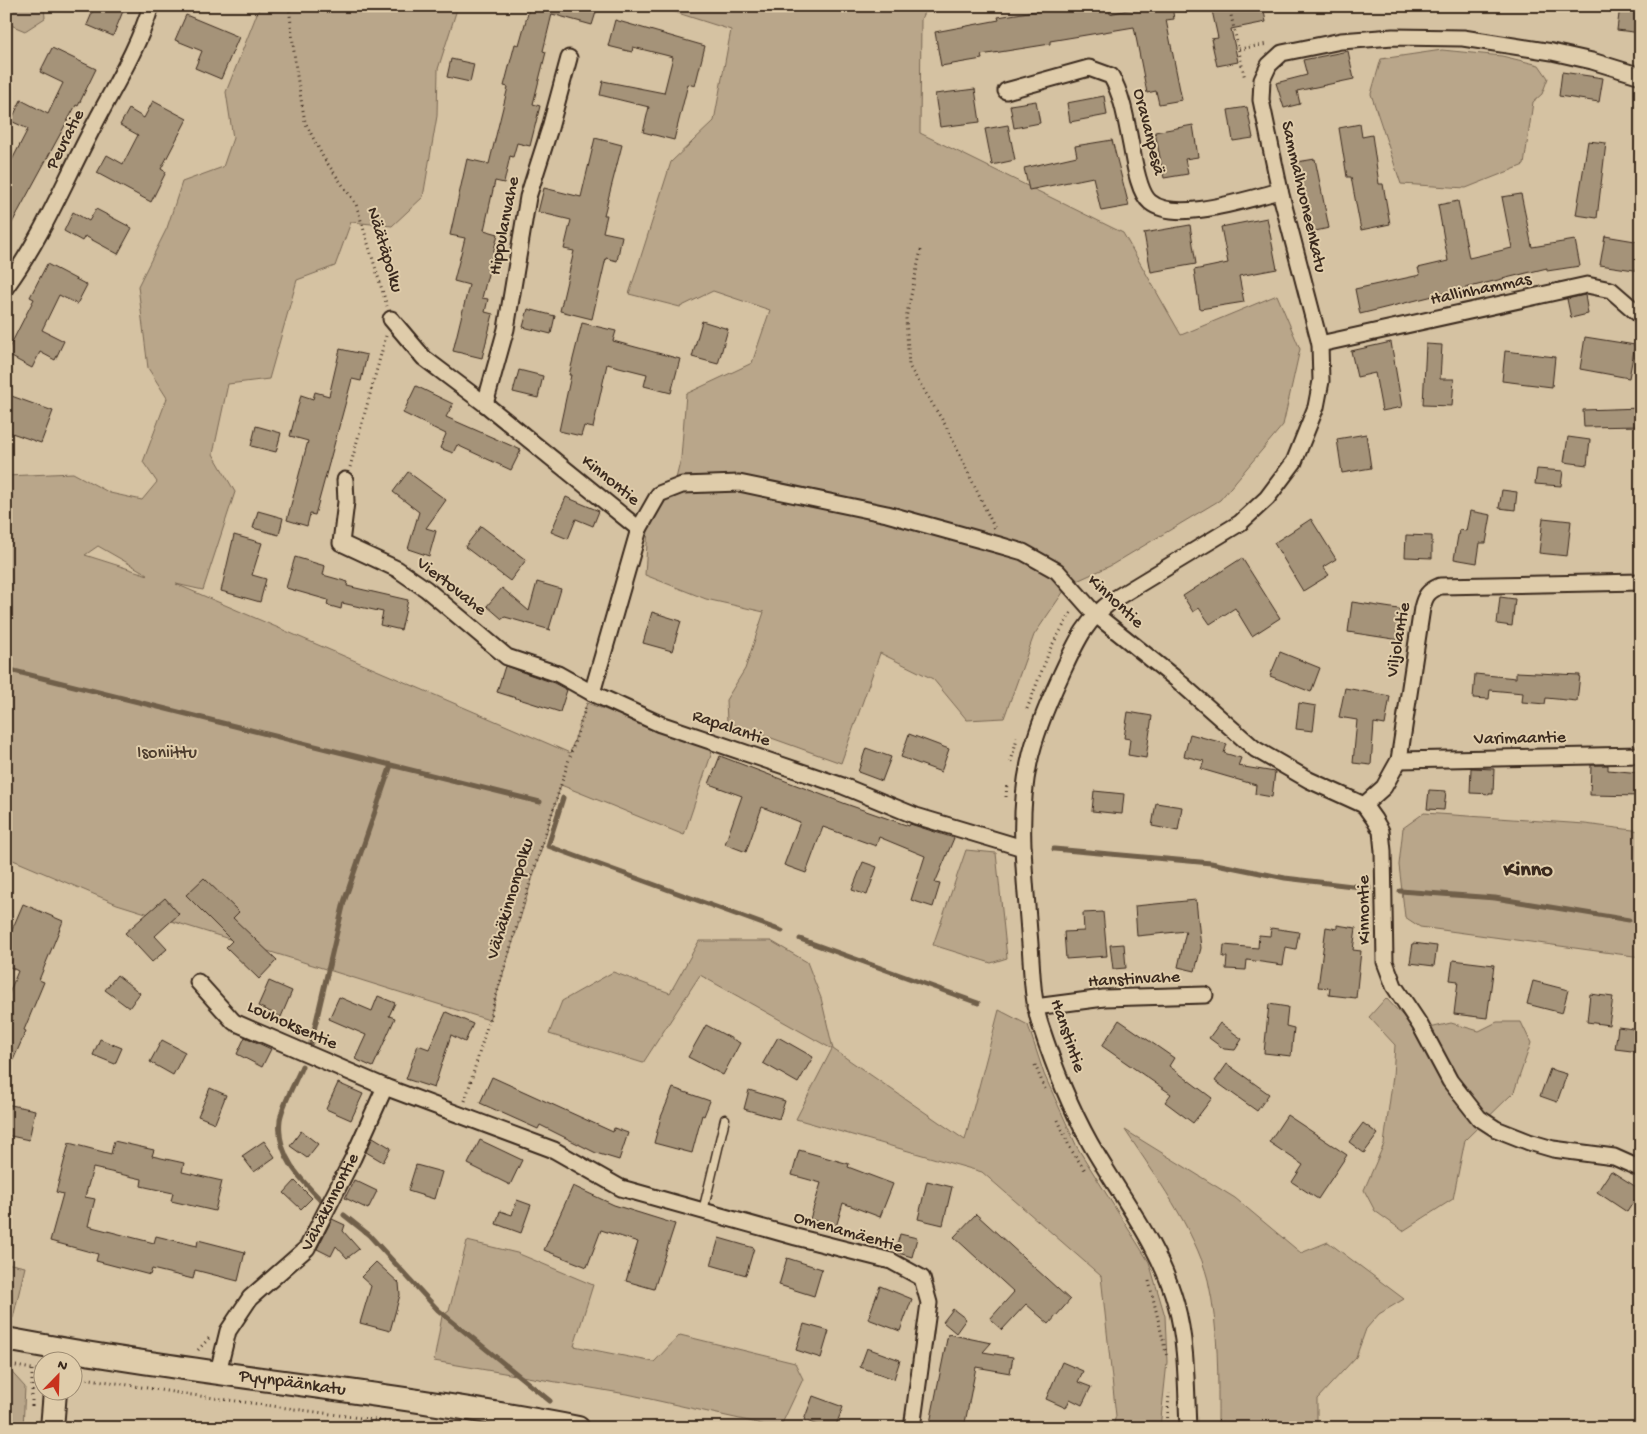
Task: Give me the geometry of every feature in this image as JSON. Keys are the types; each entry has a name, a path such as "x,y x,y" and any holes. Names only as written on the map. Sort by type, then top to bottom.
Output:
{"main road":[{"name":"Pyynpäänkatu","path":"6,1339 48,1352"},
{"name":"Pyynpäänkatu","path":"82,1358 218,1372 444,1403 578,1428"},
{"path":"52,1428 54,1402"}],"street":[{"name":"Peuratie","path":"6,287 27,259 142,34 151,6"},
{"name":"Sammalhuoneenkatu","path":"1095,614 1113,600 1240,523 1267,498 1294,462 1316,408 1321,381 1320,344 1280,191 1261,100 1262,80 1269,65 1282,53 1341,40 1393,37 1464,38 1552,52 1592,61 1641,76"},
{"name":"Hippulanvahe","path":"485,404 506,329 515,264 528,196 550,128 569,58"},
{"name":"Oravanpesä","path":"1006,90 1089,68 1111,76 1121,94 1138,179 1150,202 1165,209 1187,212 1280,191"},
{"name":"Hallinhammas","path":"1320,344 1587,285 1611,290 1640,316"},
{"name":"Kinnontie","path":"390,320 424,358 485,404 639,529 659,494 682,485 739,483 886,514 999,545 1022,552 1057,571 1095,614 1176,679 1255,749 1310,780 1364,805 1381,831 1385,962 1394,986 1420,1025 1450,1081 1479,1118 1496,1128 1553,1149 1614,1157 1641,1169"},
{"name":"Viertovahe","path":"345,480 346,502 341,543 398,569 507,656 558,674 592,693"},
{"path":"592,693 639,529"},
{"name":"Viljolantie","path":"1364,805 1384,787 1399,760 1422,608 1430,590 1440,586 1641,582"},
{"name":"Hanstintie","path":"1095,614 1071,652 1037,735 1029,763 1025,793 1023,848 1035,1008 1067,1092 1090,1142 1141,1224 1162,1265 1176,1302 1185,1354 1188,1428"},
{"name":"Rapalantie","path":"592,693 660,724 843,786 916,816 1023,848"},
{"name":"Varimaantie","path":"1399,760 1641,755"},
{"name":"Louhoksentie","path":"198,982 234,1022 385,1087"},
{"name":"Hanstinvahe","path":"1035,1008 1104,998 1205,995"},
{"path":"385,1087 461,1114"},
{"name":"Vähäkinnontie","path":"218,1372 228,1330 250,1298 307,1248 353,1158 385,1087"},
{"name":"Omenamäentie","path":"461,1114 554,1150 621,1188 891,1261 922,1278 929,1304 912,1428"}],"lane":[{"path":"703,1211 725,1118"}],"path":[{"name":"Näätäpolku","path":"290,6 296,70 305,122 323,157 356,204 390,320 355,453 345,480"},
{"path":"1229,6 1239,49"},
{"path":"921,250 906,318 909,366 946,426 998,535 999,545"},
{"path":"1025,714 1052,647 1070,614 1084,601"},
{"name":"Vähäkinnonpolku","path":"461,1114 526,894 581,719 592,693"},
{"path":"1010,765 1019,731"},
{"path":"1006,799 1008,782"},
{"path":"1033,1058 1046,1094"},
{"path":"1054,1112 1070,1148 1090,1178"},
{"path":"1147,1273 1168,1362"},
{"path":"6,1364 32,1370"},
{"path":"82,1378 185,1394 433,1428"},
{"path":"1167,1428 1169,1390"},
{"path":"32,1402 32,1408"}],"green space":[{"path":"6,6 44,6 45,18 25,31 6,23"},
{"name":"Isoniittu","path":"260,6 458,6 438,69 437,116 423,197 392,226 351,222 335,266 297,280 269,379 228,384 213,454 235,492 203,590 176,584 570,753 587,703 713,749 684,835 561,785 489,1020 117,904 6,857 6,476 73,473 110,493 142,500 157,482 143,462 167,398 148,368 138,286 167,228 182,182 223,167 233,138 226,92","holes":["98,546 148,575 85,555"]},
{"path":"656,6 927,6 921,19 920,133 1123,233 1181,335 1277,295 1300,349 1283,425 1220,500 1110,566 1068,585 1034,635 1004,718 967,720 933,679 880,653 841,763 727,722 726,700 745,669 764,612 706,599 645,575 649,512 675,483 681,458 686,394 752,363 770,310 713,291 680,307 629,294 671,162 714,121 731,30"},
{"path":"1442,50 1502,56 1539,65 1548,78 1542,94 1533,102 1524,165 1466,188 1401,184 1371,94 1381,59"},
{"path":"1424,813 1585,824 1641,831 1641,957 1420,927 1405,917 1399,865 1403,828"},
{"path":"966,850 996,853 1007,958 991,963 933,945"},
{"path":"699,941 771,941 807,962 821,998 833,1049 965,1140 999,1010 1028,1025 1044,1074 1077,1147 1149,1262 1165,1316 1167,1362 1160,1428 1112,1428 1116,1416 1101,1276 982,1172 796,1119 832,1049 700,975 643,1063 549,1034 562,1001 613,972 670,993"},
{"path":"1386,998 1417,1031 1451,1023 1479,1031 1497,1022 1521,1022 1531,1043 1514,1092 1465,1140 1453,1199 1403,1231 1375,1211 1364,1190 1384,1144 1393,1076 1395,1045 1369,1017"},
{"path":"1125,1130 1235,1198 1301,1253 1328,1242 1404,1299 1379,1314 1366,1329 1356,1357 1317,1399 1317,1428 1218,1428 1216,1335 1208,1280 1194,1241 1184,1222 1161,1183"},
{"path":"467,1241 517,1253 593,1285 574,1346 654,1362 680,1335 795,1363 803,1379 780,1428 632,1395 434,1361 442,1316 449,1311"},
{"path":"6,1263 25,1267 13,1318 6,1317"},
{"path":"6,1366 25,1387 23,1428 6,1428"}],"building":[{"path":"95,6 125,6 113,36 87,25"},
{"path":"530,6 598,6 592,25 552,14 543,51 546,52 533,104 540,106 530,146 517,143 513,157 510,156 504,183 495,181 484,230 498,234 482,298 488,299 485,312 493,314 482,358 453,351 469,285 454,281 465,238 450,235 467,159 489,164 508,87 504,86 515,44 519,45"},
{"path":"1065,6 1109,6 1110,14 1144,6 1172,6 1174,19 1166,20 1182,100 1159,104 1156,91 1147,93 1134,27 1050,41 1050,44 981,55 982,59 941,66 935,32 999,20 998,17"},
{"path":"1211,6 1263,6 1266,22 1231,29 1238,62 1217,66 1211,39 1218,38"},
{"path":"1620,6 1641,6 1641,33 1617,30"},
{"path":"186,15 239,37 221,79 195,68 202,51 175,40"},
{"path":"615,20 705,46 695,86 688,84 674,140 643,132 649,107 600,95 603,81 664,93 673,57 633,47 632,52 608,46"},
{"path":"52,48 96,69 78,106 76,105 6,234 6,157 12,160 28,129 11,121 21,100 48,114 63,83 40,72"},
{"path":"1348,51 1354,79 1297,91 1300,104 1284,108 1276,83 1307,75 1303,60"},
{"path":"451,59 474,64 470,82 447,77"},
{"path":"1562,72 1603,78 1599,102 1559,96"},
{"path":"975,89 980,122 940,127 935,94"},
{"path":"1104,96 1107,115 1070,122 1067,103"},
{"path":"153,101 187,119 161,169 166,172 151,202 97,173 107,155 123,164 138,135 120,125 129,109 144,118"},
{"path":"1036,101 1040,123 1014,128 1010,105"},
{"path":"1247,107 1253,138 1233,141 1228,110"},
{"path":"1360,124 1362,137 1372,135 1379,184 1383,184 1390,224 1361,230 1351,177 1347,177 1339,128"},
{"path":"1008,125 1015,160 992,165 985,129"},
{"path":"1193,125 1198,157 1185,159 1188,174 1164,178 1155,132"},
{"path":"595,138 622,145 604,215 607,215 603,232 622,236 617,261 606,258 592,319 560,311 574,251 564,249 571,220 538,212 544,188 581,197"},
{"path":"1112,140 1129,206 1101,211 1093,177 1029,190 1024,168 1077,156 1075,146"},
{"path":"1588,141 1606,143 1597,218 1576,215"},
{"path":"1315,159 1329,228 1311,232 1297,162"},
{"path":"1521,194 1532,247 1575,240 1580,266 1547,271 1547,268 1360,314 1355,289 1420,275 1418,268 1448,261 1438,205 1458,201 1469,258 1512,248 1502,197"},
{"path":"96,209 132,228 118,254 85,236 82,241 64,231 73,212 89,221"},
{"path":"1267,218 1277,269 1239,276 1244,302 1200,309 1194,270 1228,263 1221,227"},
{"path":"1190,225 1196,264 1151,272 1144,233"},
{"path":"1605,236 1641,242 1641,271 1600,265"},
{"path":"47,264 87,285 77,304 59,295 42,330 64,341 55,360 40,352 32,368 6,354 34,299 30,297"},
{"path":"1585,295 1588,314 1571,318 1567,299"},
{"path":"528,309 555,316 551,334 523,327"},
{"path":"702,321 728,329 718,364 692,357"},
{"path":"582,323 616,331 613,341 680,359 671,393 644,386 647,374 607,364 593,428 584,426 581,436 559,431 571,375 569,375"},
{"path":"1585,337 1635,345 1629,378 1580,369"},
{"path":"1391,342 1402,407 1382,411 1375,373 1357,377 1351,351"},
{"path":"1426,344 1442,345 1440,379 1454,379 1452,406 1423,405"},
{"path":"340,349 367,355 361,381 352,379 315,515 310,514 307,526 287,520 308,441 290,436 301,395 313,399 315,392 329,396"},
{"path":"1505,351 1555,357 1552,387 1502,381"},
{"path":"519,370 543,376 538,398 513,392"},
{"path":"416,386 453,404 446,417 521,450 511,470 457,445 453,453 440,448 446,434 403,413"},
{"path":"6,394 53,411 41,443 6,431"},
{"path":"1641,408 1641,426 1584,427 1583,410"},
{"path":"256,426 281,433 276,452 251,446"},
{"path":"1366,434 1371,468 1342,473 1337,439"},
{"path":"1568,437 1590,440 1587,465 1564,462"},
{"path":"1537,469 1563,471 1561,486 1535,484"},
{"path":"408,472 446,500 426,528 436,531 429,556 408,549 419,512 393,492"},
{"path":"1502,490 1517,492 1515,510 1499,508"},
{"path":"566,497 599,511 593,526 576,519 568,539 551,532"},
{"path":"258,511 283,518 279,535 253,528"},
{"path":"1470,511 1491,515 1486,543 1480,543 1477,563 1454,559 1459,530 1466,531"},
{"path":"1543,518 1571,521 1567,556 1539,553"},
{"path":"1311,519 1336,559 1323,567 1329,575 1303,591 1274,543"},
{"path":"481,526 526,560 510,581 465,547"},
{"path":"234,535 262,543 252,575 266,579 260,602 221,591"},
{"path":"1406,535 1432,536 1432,558 1405,557"},
{"path":"295,557 325,566 323,575 348,582 347,586 408,600 401,630 380,625 383,612 342,603 341,609 327,605 328,600 286,588"},
{"path":"1242,558 1280,618 1252,636 1235,608 1210,624 1199,608 1193,612 1183,596"},
{"path":"537,582 561,589 549,629 551,630 505,617 502,619 487,606 502,588 529,611"},
{"path":"1500,597 1515,599 1512,626 1497,624"},
{"path":"1352,602 1405,610 1400,640 1348,632"},
{"path":"652,612 681,621 672,651 643,643"},
{"path":"1280,652 1320,668 1311,692 1270,676"},
{"path":"505,666 554,683 567,690 560,712 497,692"},
{"path":"1516,672 1580,675 1577,701 1546,698 1545,704 1522,702 1523,693 1490,690 1489,699 1473,698 1475,674 1516,678"},
{"path":"1345,688 1390,696 1385,725 1374,723 1371,765 1353,763 1357,720 1339,717"},
{"path":"1299,703 1316,706 1313,731 1296,729"},
{"path":"1128,712 1152,716 1146,758 1128,755 1130,739 1124,738"},
{"path":"909,734 949,749 941,772 901,757"},
{"path":"1190,734 1227,744 1224,753 1241,758 1238,766 1275,772 1272,797 1255,794 1256,785 1201,769 1204,761 1184,756"},
{"path":"866,748 891,757 882,781 858,772"},
{"path":"720,756 846,804 909,826 910,824 954,838 935,883 940,884 933,907 911,900 925,856 879,837 876,846 823,827 806,873 784,865 800,822 762,807 746,852 725,844 742,796 709,784"},
{"path":"1591,765 1608,765 1608,770 1641,773 1641,796 1590,795"},
{"path":"1471,768 1494,769 1493,794 1470,793"},
{"path":"1429,790 1446,791 1444,810 1427,809"},
{"path":"1094,791 1124,794 1122,814 1092,811"},
{"path":"1156,803 1182,807 1178,831 1152,826"},
{"path":"863,862 877,867 867,895 852,890"},
{"path":"204,878 239,912 233,918 277,960 259,979 226,947 232,941 186,895"},
{"path":"165,898 179,914 155,936 167,949 152,962 125,933"},
{"path":"1196,900 1201,948 1195,971 1178,967 1186,931 1137,936 1135,906"},
{"path":"23,904 63,921 39,980 44,982 24,1030 26,1031 6,1076 6,1001 18,971 6,965 6,944"},
{"path":"1103,912 1107,956 1066,959 1064,932 1084,931 1083,913"},
{"path":"1337,925 1356,928 1353,950 1361,951 1356,998 1329,995 1330,988 1318,987 1326,927 1337,929"},
{"path":"1271,928 1299,932 1296,949 1286,947 1283,965 1247,960 1246,970 1226,969 1227,957 1223,957 1224,945 1258,948 1259,935 1270,936"},
{"path":"1413,943 1437,946 1434,966 1410,963"},
{"path":"1124,944 1126,968 1113,969 1110,945"},
{"path":"1453,960 1494,965 1487,1018 1454,1014 1458,981 1450,980"},
{"path":"117,975 140,993 129,1008 105,990"},
{"path":"269,981 292,991 281,1017 258,1006"},
{"path":"1533,981 1568,990 1562,1013 1527,1004"},
{"path":"1590,994 1613,997 1609,1025 1587,1022"},
{"path":"378,996 395,1003 389,1016 395,1018 373,1067 355,1059 366,1035 329,1019 339,997 372,1011"},
{"path":"1269,1004 1288,1007 1286,1026 1294,1028 1291,1056 1264,1053"},
{"path":"446,1012 473,1024 465,1042 451,1035 434,1088 406,1079 418,1045 429,1049"},
{"path":"1119,1020 1174,1058 1169,1066 1212,1098 1193,1123 1165,1102 1171,1094 1102,1046"},
{"path":"1220,1023 1242,1039 1235,1050 1224,1049 1209,1038"},
{"path":"706,1025 740,1043 723,1075 688,1057"},
{"path":"1618,1027 1641,1030 1640,1052 1615,1049"},
{"path":"245,1037 271,1049 262,1067 237,1054"},
{"path":"778,1037 813,1057 798,1083 763,1063"},
{"path":"100,1039 122,1048 115,1064 93,1055"},
{"path":"162,1040 185,1052 173,1075 150,1062"},
{"path":"1227,1064 1269,1094 1257,1111 1215,1081"},
{"path":"1550,1069 1567,1074 1557,1102 1540,1096"},
{"path":"492,1077 613,1132 614,1128 628,1133 619,1160 596,1153 540,1125 538,1129 480,1103"},
{"path":"338,1083 363,1094 351,1120 326,1109"},
{"path":"210,1088 226,1095 215,1123 198,1116"},
{"path":"673,1088 710,1101 704,1116 702,1115 692,1153 654,1143 661,1117"},
{"path":"749,1090 785,1101 779,1119 744,1109"},
{"path":"6,1104 35,1110 29,1140 6,1135"},
{"path":"1287,1115 1347,1155 1318,1199 1292,1182 1303,1165 1269,1142"},
{"path":"1363,1123 1378,1134 1364,1153 1349,1142"},
{"path":"301,1131 318,1144 307,1158 290,1146"},
{"path":"373,1137 391,1148 383,1162 366,1152"},
{"path":"480,1140 522,1160 510,1185 468,1164"},
{"path":"114,1141 154,1150 152,1156 184,1163 182,1172 222,1181 215,1211 171,1201 173,1193 141,1186 142,1179 93,1168 85,1197 95,1199 88,1226 154,1243 156,1236 197,1246 198,1240 245,1252 238,1281 195,1270 193,1279 152,1269 150,1275 96,1261 98,1254 50,1241 63,1194 56,1192 69,1143 111,1154"},
{"path":"264,1141 275,1157 254,1172 242,1156"},
{"path":"799,1150 849,1164 848,1167 893,1184 880,1217 843,1203 836,1227 810,1219 821,1183 792,1175"},
{"path":"416,1165 442,1172 434,1199 408,1191"},
{"path":"1611,1171 1641,1190 1627,1212 1597,1192"},
{"path":"354,1180 377,1191 368,1209 345,1198"},
{"path":"295,1181 312,1198 301,1209 284,1193"},
{"path":"927,1181 952,1187 943,1225 918,1219"},
{"path":"573,1186 614,1205 675,1224 654,1289 626,1281 638,1242 601,1230 587,1267 544,1250"},
{"path":"517,1200 531,1205 521,1233 496,1224 500,1211 512,1215"},
{"path":"976,1214 1070,1300 1049,1324 1026,1304 1002,1330 990,1319 1014,1292 954,1237"},
{"path":"332,1219 345,1225 343,1231 359,1249 347,1258 336,1246 331,1256 317,1249"},
{"path":"900,1234 917,1238 912,1257 895,1252"},
{"path":"719,1238 754,1248 746,1275 711,1265"},
{"path":"787,1258 822,1269 814,1296 779,1285"},
{"path":"376,1262 399,1283 400,1295 390,1331 360,1323 371,1286 361,1277"},
{"path":"880,1286 912,1299 900,1331 868,1319"},
{"path":"953,1309 966,1319 956,1333 943,1322"},
{"path":"804,1324 829,1331 821,1358 796,1350"},
{"path":"948,1334 991,1343 983,1352 1013,1357 1010,1373 976,1367 964,1428 929,1428"},
{"path":"867,1348 900,1360 894,1379 860,1367"},
{"path":"1062,1362 1083,1371 1078,1382 1091,1387 1082,1405 1070,1399 1066,1408 1046,1399"},
{"path":"813,1396 843,1407 835,1428 825,1428 804,1420"}],"waterway":[{"path":"6,669 391,765 344,902 311,1043"},
{"path":"391,765 540,802"},
{"path":"563,798 548,846 782,931"},
{"path":"1054,849 1211,863 1285,878 1369,888"},
{"path":"1400,891 1495,898 1629,920"},
{"path":"800,939 978,1003"},
{"path":"302,1066 283,1107 280,1133 282,1144 291,1166 323,1202"},
{"path":"344,1215 369,1235 438,1310 550,1401"}],"district":[{"name":"Kinno","path":"1528,871"}]}
